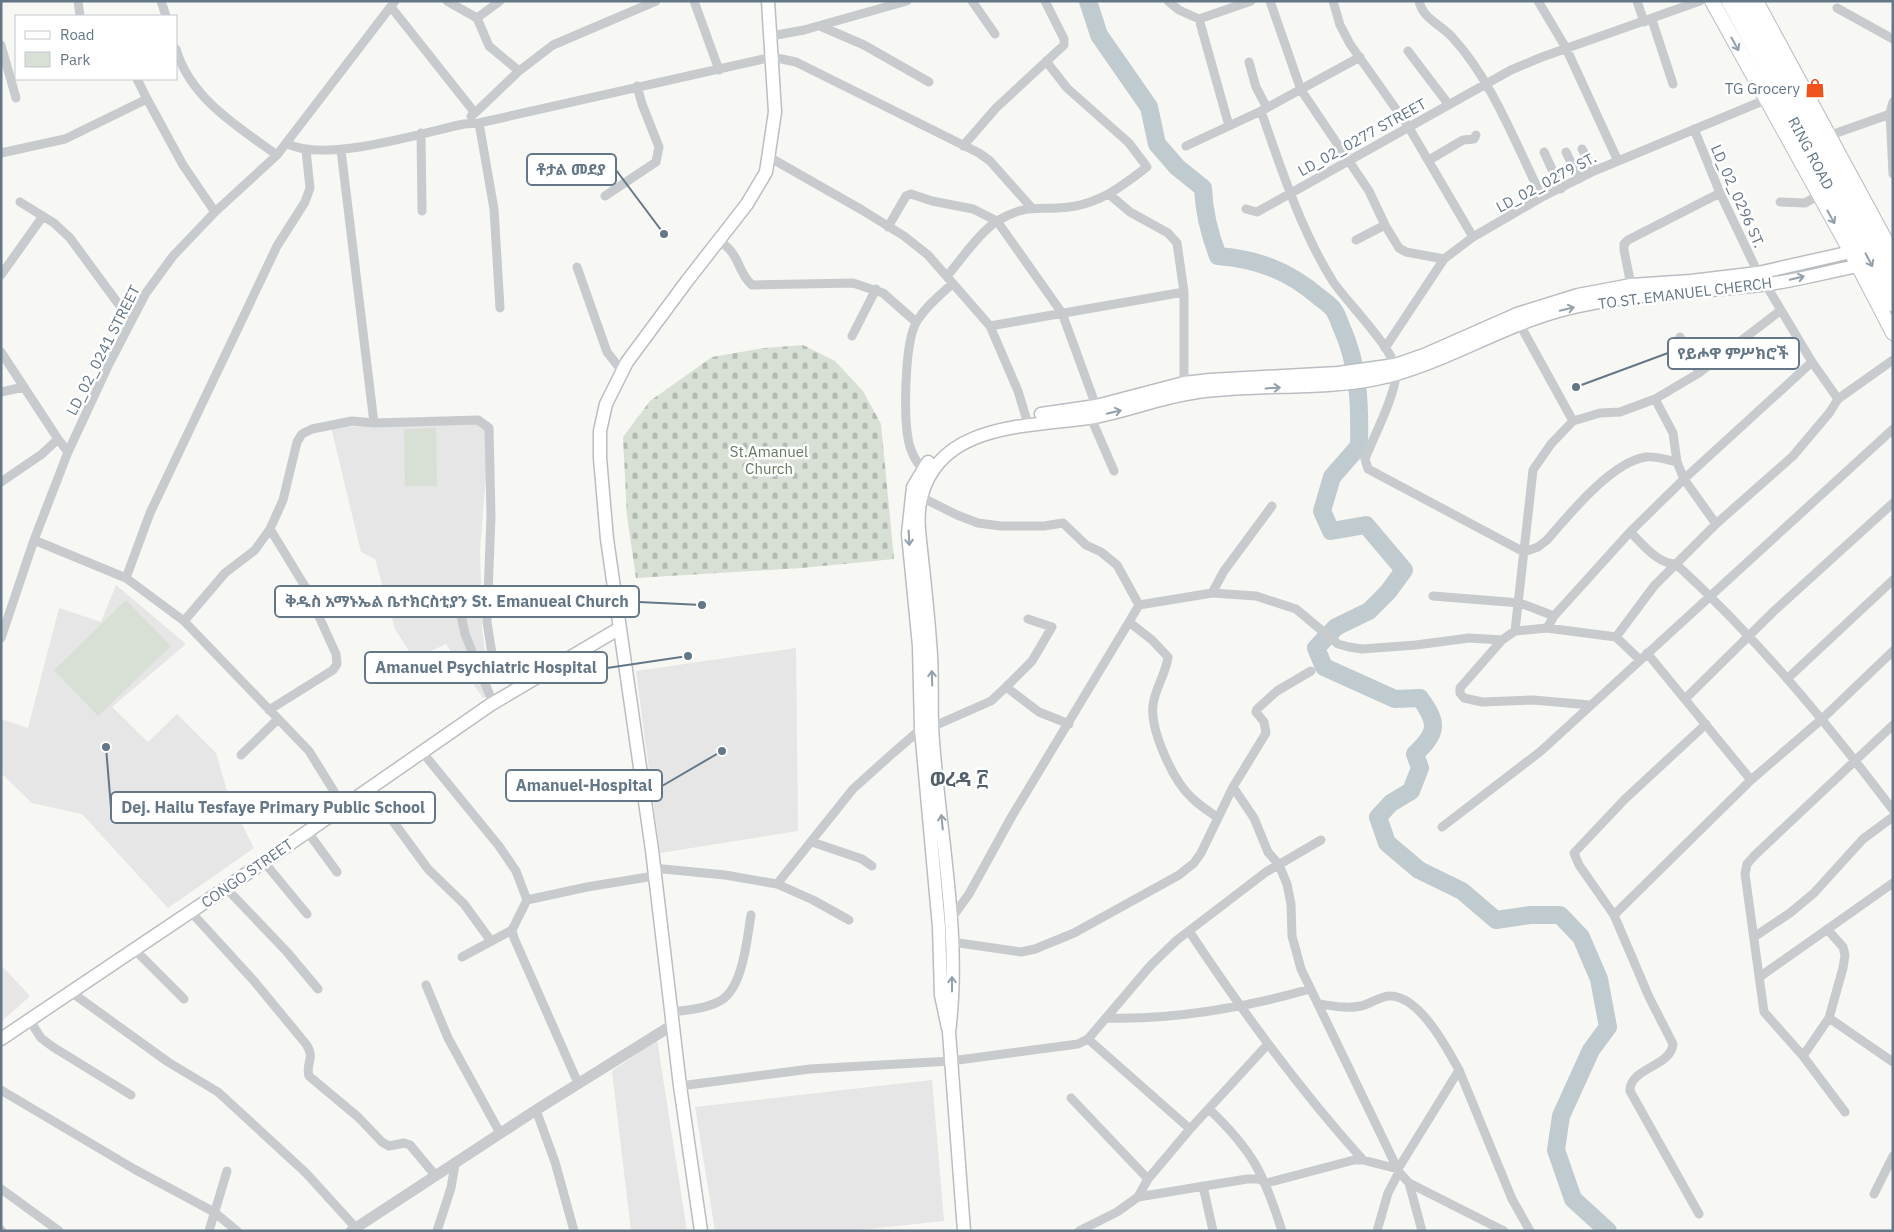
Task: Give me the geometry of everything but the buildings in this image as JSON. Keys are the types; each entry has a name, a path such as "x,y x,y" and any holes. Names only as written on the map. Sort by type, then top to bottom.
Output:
{"highway":[{"name":"RING ROAD","path":"1729,1 1893,304"},
{"name":"RING ROAD","path":"1743,1 1893,278"}],"main road":[{"path":"701,1231 680,1086 654,872 607,539 600,458 600,431 606,404 622,371 643,338 747,204 766,172 775,112 768,1"},
{"path":"1712,1 1765,100 1851,252 1893,333"},
{"path":"1756,1 1893,254"},
{"name":"TO ST. EMANUEL CHERCH","path":"1396,369 1543,305 1609,288 1758,273 1851,252"},
{"name":"TO ST. EMANUEL CHERCH","path":"1339,378 1372,374 1433,361 1519,323 1608,300 1766,285 1858,266"},
{"path":"948,1062 952,1010 952,916 927,728 908,534 914,487 947,452 970,440 1027,420 1096,406 1184,383 1210,380 1339,378"},
{"path":"1027,420 1091,418 1189,393 1339,378"},
{"path":"927,472 921,497 919,532 931,647 927,728 931,824 942,1010 948,1062 960,1230"},
{"name":"CONGO STREET","path":"1,1038 30,1021 136,950 494,703 557,663 620,628"},
{"path":"942,1010 949,1032"}],"street":[{"path":"78,1 80,15"},
{"path":"162,1 166,15"},
{"path":"447,1 477,18 489,46 519,71"},
{"path":"477,18 500,1"},
{"path":"464,124 519,71 562,39 656,1"},
{"path":"694,1 719,70"},
{"path":"771,36 820,26 907,1"},
{"path":"972,1 995,34"},
{"path":"963,146 991,114 1046,61 1061,51 1064,46 1064,39 1045,1"},
{"path":"1168,1 1179,10 1198,19 1251,1"},
{"path":"1270,1 1301,90 1369,190 1384,225 1399,248 1406,252 1444,259"},
{"path":"1333,1 1345,35 1408,126 1473,237"},
{"path":"1418,1 1425,15 1452,37 1485,84 1542,197"},
{"path":"1538,1 1566,48 1618,161"},
{"path":"1637,1 1648,21 1673,84"},
{"name":"LD_02_0277 STREET","path":"1246,209 1257,212 1290,195 1349,158 1511,70 1566,48 1648,21 1700,1"},
{"path":"393,4 475,113"},
{"name":"LD_02_0241 STREET","path":"1,638 34,540 68,452 146,293 173,256 215,212 277,155 393,4"},
{"path":"1837,8 1893,39"},
{"path":"1198,19 1229,126"},
{"path":"820,26 864,45 929,82"},
{"path":"1,45 16,98"},
{"name":"LD_02_0277 STREET","path":"1408,51 1449,105"},
{"path":"178,54 187,76 206,99 237,126 277,155"},
{"path":"286,143 306,150 341,150 464,124 479,123 772,57 796,62 990,161 1031,207"},
{"path":"1186,146 1264,110 1360,57"},
{"path":"927,472 910,447 906,422 908,352 916,322 997,221 1031,207 1069,207 1110,195 1147,168 1128,143 1067,88 1046,61"},
{"path":"1249,62 1290,195 1332,280 1385,348 1396,369 1365,459 1365,465 1374,472 1524,552 1538,547 1547,540 1601,484 1619,469 1648,457 1677,462"},
{"path":"138,80 182,165 215,212"},
{"path":"605,196 656,162 659,154 659,147 637,86"},
{"path":"1,153 65,139 147,99"},
{"name":"LD_02_0279 ST.","path":"1385,348 1444,259 1473,237 1542,197 1579,179 1765,100"},
{"path":"1893,102 1891,113 1893,174"},
{"path":"1828,136 1891,113"},
{"path":"479,123 494,209 500,308"},
{"name":"LD_02_0296 ST.","path":"1694,129 1720,193 1758,273"},
{"path":"421,133 422,211"},
{"path":"1429,160 1463,140 1474,139 1476,135"},
{"path":"126,578 154,505 276,246 304,202 310,188 306,150"},
{"path":"341,150 374,423"},
{"path":"1582,150 1594,172"},
{"path":"1544,152 1561,188"},
{"path":"1566,152 1579,179"},
{"path":"769,157 888,227 928,255 990,326 1018,391 1027,420"},
{"path":"1631,285 1624,244 1628,240 1720,193"},
{"path":"888,227 902,200 912,194 932,202 973,209 997,221 1062,313 1096,406"},
{"path":"1110,195 1130,212 1168,233 1177,243 1184,292 1184,383"},
{"path":"1780,202 1805,202 1819,195"},
{"path":"20,202 43,216 70,238 131,321"},
{"path":"1,275 43,216"},
{"path":"1356,240 1384,225"},
{"path":"718,240 734,253 748,281 752,285 853,283 876,289 916,322"},
{"path":"578,267 607,352 622,371"},
{"path":"1766,285 1812,362 1838,399"},
{"path":"852,336 876,289"},
{"path":"990,326 1184,292"},
{"path":"1515,631 1520,604 1533,470 1546,451 1573,421 1600,413 1620,412 1655,399 1699,373 1781,310"},
{"path":"1519,323 1573,421"},
{"path":"1680,338 1699,373"},
{"path":"2,356 68,452"},
{"path":"1616,637 1654,586 1716,524 1793,456 1830,412 1838,399 1893,360"},
{"path":"1546,628 1554,616 1630,532 1684,479 1812,362"},
{"path":"1,392 24,387"},
{"path":"1655,399 1673,433 1677,462 1684,479 1716,524"},
{"path":"1091,418 1114,471"},
{"path":"184,621 225,573 255,550 270,529 283,500 297,442 302,434 312,429 352,421 374,423 478,420 485,423 488,428 491,516 487,622 492,654"},
{"path":"1442,827 1515,772 1712,597 1893,429"},
{"path":"1,482 42,454 58,439"},
{"path":"1,474 12,473"},
{"path":"921,497 978,523 1035,526 1063,524 1086,545 1100,552 1117,565 1139,605"},
{"path":"1685,699 1748,636 1893,503"},
{"path":"1212,592 1224,571 1272,506"},
{"path":"269,710 333,670 337,664 336,654 306,588 270,529"},
{"path":"1630,532 1660,560 1667,564 1676,564 1712,597 1822,719 1893,810"},
{"path":"34,540 126,578 184,621 309,751 343,806"},
{"path":"1787,679 1893,580"},
{"path":"952,916 969,894 1012,816 1069,724 1101,665 1139,605 1212,592 1256,596 1296,609 1322,633 1338,644 1362,648 1469,638 1502,640"},
{"path":"394,596 420,612 460,610 465,634 494,703"},
{"path":"1433,596 1520,604 1554,616"},
{"path":"777,884 853,789 927,728 991,701 1032,661 1052,627 1028,619"},
{"path":"1129,622 1152,640 1168,657 1163,680 1153,702 1152,719 1160,743 1182,786 1191,798 1216,817"},
{"path":"1590,705 1533,700 1482,702 1464,698 1460,693 1460,688 1502,640 1515,631 1546,628 1616,637 1640,660"},
{"path":"1614,915 1751,780 1822,719 1893,650"},
{"path":"1647,653 1751,780"},
{"path":"952,942 1021,952 1048,945 1074,934 1179,875 1194,863 1201,853 1216,817 1232,787 1266,733 1264,722 1256,712 1257,708 1277,691 1311,671"},
{"path":"1006,686 1039,712 1069,724"},
{"path":"241,755 278,719"},
{"path":"1699,1214 1630,1091 1630,1085 1634,1079 1669,1055 1673,1044 1649,998 1614,915 1579,865 1574,853 1625,799 1706,724"},
{"path":"1845,1112 1803,1056 1764,1012 1761,976 1745,874 1747,864 1893,724"},
{"path":"423,753 503,852 516,871 527,900 512,930 462,957"},
{"path":"1232,787 1244,801 1268,852 1278,865 1287,884 1291,904 1295,952 1310,989 1399,1171 1409,1183 1504,1231"},
{"path":"370,790 428,869 464,904 490,941"},
{"path":"1754,937 1790,913 1814,893 1863,839 1893,818"},
{"path":"307,831 337,872"},
{"path":"680,1086 810,1068 948,1062 1078,1044 1088,1039 1108,1018 1151,965 1189,931 1266,872 1322,840"},
{"path":"812,842 862,859 872,866"},
{"path":"264,862 306,914"},
{"path":"527,900 654,872 725,875 777,884 813,900 849,920"},
{"path":"1761,976 1893,883"},
{"path":"226,888 287,952 318,989"},
{"path":"191,912 254,982 306,1044 312,1059 308,1073 309,1076 358,1117 382,1142 389,1146 404,1143 410,1145 435,1175"},
{"path":"71,992 168,1062 218,1092 306,1173 353,1229 578,1083 673,1018 719,1002 728,996 736,982 751,914"},
{"path":"1803,1056 1829,1018 1845,955 1843,948 1827,929"},
{"path":"512,930 578,1083"},
{"path":"1189,931 1238,1005 1318,1110 1363,1160"},
{"path":"136,950 184,999"},
{"path":"426,985 448,1038 500,1133"},
{"path":"1108,1018 1166,1016 1238,1005 1310,989"},
{"path":"1319,1004 1349,1008 1390,996 1404,1000 1416,1007 1440,1038 1459,1070 1512,1199 1530,1231"},
{"path":"1829,1018 1893,1062"},
{"path":"30,1021 41,1038 53,1047 131,1095"},
{"path":"1088,1039 1190,1130"},
{"path":"1079,1231 1117,1212 1138,1197 1148,1179 1268,1044"},
{"path":"1377,1231 1388,1192 1459,1070"},
{"path":"1,1090 134,1169 214,1212 237,1231"},
{"path":"1071,1098 1148,1179"},
{"path":"1210,1109 1242,1142 1267,1183 1282,1231"},
{"path":"536,1110 555,1162 574,1231"},
{"path":"1874,1194 1893,1156"},
{"path":"1138,1197 1248,1178 1267,1183 1354,1160 1363,1160 1399,1171"},
{"path":"437,1231 451,1188 455,1164"},
{"path":"209,1231 227,1171"},
{"path":"1409,1183 1422,1231"},
{"path":"1203,1186 1213,1231"},
{"path":"1,1189 59,1231"}],"shaded area":[{"path":"490,422 480,551 482,628 490,694 483,698 446,644 414,659 395,629 375,559 361,552 331,427"},
{"path":"116,585 186,644 112,707 148,742 177,714 216,753 230,801 254,848 168,908 82,814 32,803 1,773 1,719 28,728 59,608 101,622"},
{"path":"796,648 798,831 660,853 636,671"},
{"path":"1,965 30,996 1,1022"},
{"path":"657,1040 687,1231 631,1231 612,1071"},
{"path":"932,1080 944,1221 849,1231 715,1231 695,1107"}],"green space":[{"name":"St.Amanuel Church","path":"803,345 835,361 863,391 881,424 894,559 802,568 636,578 627,516 623,437 650,401 712,357 764,348"},
{"path":"436,428 437,486 405,486 404,429"},
{"path":"126,600 171,646 98,716 54,670"}],"waterway":[{"path":"1088,1 1099,35 1149,107 1157,144 1177,167 1203,188 1204,206 1218,256 1259,263 1284,273 1326,302 1338,318 1352,355 1355,370 1359,415 1359,446 1332,477 1322,511 1331,531 1366,525 1404,570 1388,592 1369,611 1336,627 1316,648 1324,667 1395,699 1420,698 1433,722 1433,728 1428,740 1415,754 1420,768 1411,791 1391,803 1378,817 1387,843 1419,870 1462,891 1496,920 1530,915 1560,915 1581,937 1599,979 1608,1027 1591,1050 1561,1116 1556,1150 1573,1199 1608,1231"}],"place":[{"name":"TG Grocery","path":"1815,88"},
{"name":"ቶታል መደያ","path":"664,234"},
{"name":"የይሖዋ ምሥክሮች","path":"1576,387"},
{"name":"ቅዱስ አማኑኤል ቤተክርስቲያን St. Emanueal Church","path":"702,605"},
{"name":"Amanuel Psychiatric Hospital","path":"688,656"},
{"name":"Dej. Hailu Tesfaye Primary Public School","path":"106,747"},
{"name":"Amanuel-Hospital","path":"722,751"}],"district":[{"name":"ወረዳ ፫","path":"959,778"}]}
